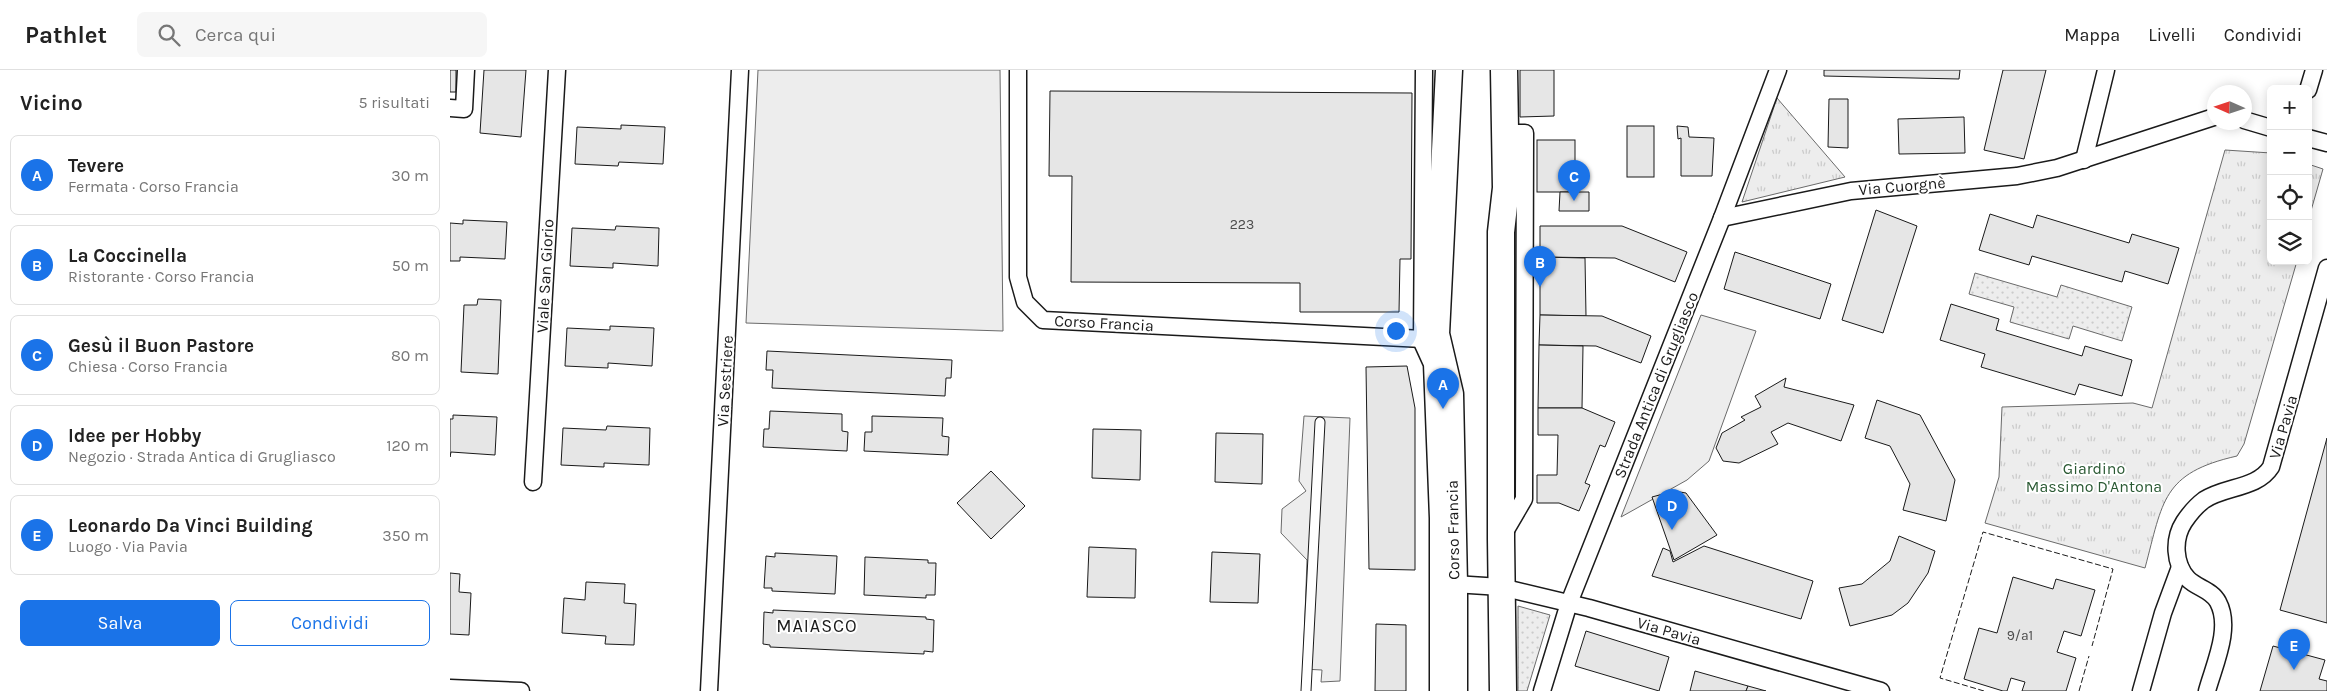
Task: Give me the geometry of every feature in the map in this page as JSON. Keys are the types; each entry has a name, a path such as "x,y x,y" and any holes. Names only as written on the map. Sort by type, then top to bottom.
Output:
{"main road":[{"name":"Corso Francia","path":"1449,70 1436,334 1450,394 1454,691"},
{"path":"1503,691 1501,587 1501,232 1506,188 1504,70"}],"street":[{"path":"450,108 464,109 466,70"},
{"name":"Viale San Giorio","path":"533,482 557,70"},
{"name":"Via Sestriere","path":"709,691 740,70"},
{"name":"Corso Francia","path":"1018,70 1018,277 1024,302 1043,320 1423,339"},
{"name":"Corso Francia","path":"1424,70 1423,339 1432,364 1438,518 1438,691"},
{"path":"2084,160 2106,70"},
{"path":"2310,85 2314,70"},
{"name":"Strada Antica di Grugliasco","path":"1542,691 1569,603 1722,218 1776,75"},
{"name":"Via Cuorgnè","path":"1722,218 1851,191 2017,176 2084,160 2207,119"},
{"path":"2252,122 2267,127"},
{"path":"2312,139 2327,143"},
{"name":"Via Pavia","path":"2141,691 2163,613 2180,567 2176,552 2182,524 2194,508 2206,499 2223,491 2257,480 2267,474 2272,467 2327,268"},
{"path":"2180,567 2188,578 2212,594 2218,602 2222,616 2219,649 2207,691"},
{"name":"Via Pavia","path":"1454,584 1501,587 1569,603 1880,691"},
{"path":"450,688 521,691"}],"lane":[{"path":"1306,691 1320,422"}],"green space":[{"path":"1777,98 1845,177 1742,202"},
{"name":"Giardino Massimo D'Antona","path":"2225,150 2267,153 2267,265 2296,265 2244,444 2237,456 2212,463 2194,471 2180,481 2170,493 2156,525 2145,568 1985,523 1999,477 2002,407 2133,403 2152,408"},
{"path":"2312,165 2323,169 2312,207"},
{"path":"1975,273 2057,297 2061,285 2132,307 2122,341 2073,326 2069,339 2010,322 2014,307 1969,294"},
{"path":"1518,606 1550,615 1527,691 1518,691"}],"shaded area":[{"path":"758,70 1000,70 1003,331 746,323"},
{"path":"1701,315 1756,331 1709,461 1687,480 1621,517"},
{"path":"1304,416 1350,418 1340,681 1321,682 1322,670 1303,669 1307,560 1281,533 1282,509 1306,491 1299,481"}],"building":[{"path":"450,70 456,70 456,92 450,92"},
{"path":"484,70 526,70 521,137 480,133"},
{"path":"1520,70 1554,70 1554,116 1520,117"},
{"path":"1824,70 1960,70 1959,79 1824,76"},
{"path":"2003,70 2046,70 2024,159 1984,150"},
{"path":"1050,91 1412,93 1411,259 1400,259 1399,312 1300,312 1300,283 1071,282 1072,176 1049,176"},
{"path":"1829,99 1848,99 1848,148 1828,147"},
{"path":"1964,117 1965,153 1899,154 1898,119"},
{"path":"621,125 665,127 663,164 619,162 618,166 575,164 577,127 621,129"},
{"path":"1627,126 1654,126 1654,177 1627,177"},
{"path":"1677,126 1688,127 1689,137 1714,138 1712,176 1681,176 1681,138 1678,139"},
{"path":"1537,140 1575,140 1575,192 1537,192"},
{"path":"1560,192 1589,192 1589,211 1559,211"},
{"path":"1876,210 1917,226 1883,333 1842,320"},
{"path":"1990,214 2033,228 2037,215 2129,243 2132,234 2179,248 2168,284 2125,271 2122,282 2032,256 2029,265 1979,250"},
{"path":"463,220 507,222 505,259 460,257 460,261 450,261 450,223 463,224"},
{"path":"616,226 659,228 658,266 613,263 613,268 570,266 572,228 615,230"},
{"path":"1540,226 1622,226 1687,252 1675,282 1615,258 1540,257"},
{"path":"1735,252 1831,284 1820,319 1724,289"},
{"path":"1540,257 1585,258 1586,316 1540,315"},
{"path":"478,299 501,300 498,374 461,372 464,305 477,305"},
{"path":"1951,304 1999,319 1996,330 2082,356 2085,346 2132,360 2122,396 2079,384 2075,395 1981,367 1985,354 1940,340"},
{"path":"1540,315 1602,316 1651,336 1641,363 1596,346 1539,345"},
{"path":"610,326 654,328 652,366 608,363 608,368 565,366 567,328 610,330"},
{"path":"1539,345 1583,346 1582,408 1538,408"},
{"path":"767,351 952,360 951,378 946,378 945,396 772,388 773,370 766,370"},
{"path":"1407,366 1415,408 1415,570 1369,569 1366,367"},
{"path":"1786,378 1784,387 1854,405 1841,441 1788,423 1771,432 1778,444 1739,463 1723,461 1716,448 1722,433 1745,420 1741,417 1761,407 1755,396"},
{"path":"1877,400 1920,415 1955,480 1946,521 1903,510 1910,484 1890,446 1865,438"},
{"path":"1538,408 1582,408 1615,422 1605,447 1600,445 1585,483 1590,485 1579,511 1559,503 1537,503 1537,475 1557,475 1558,435 1538,435"},
{"path":"770,411 842,414 842,431 848,432 847,451 763,447 764,429 769,429"},
{"path":"453,415 497,417 495,455 451,452 450,457 450,419 453,419"},
{"path":"872,416 943,418 942,436 949,437 948,455 864,451 865,432 872,432"},
{"path":"607,426 650,428 649,465 604,463 604,467 561,465 563,428 606,430"},
{"path":"1093,429 1141,430 1140,480 1092,478"},
{"path":"1216,433 1263,434 1262,484 1215,482"},
{"path":"2327,438 2327,623 2280,610"},
{"path":"991,471 1025,506 991,539 957,503"},
{"path":"1674,491 1686,493 1717,535 1674,560 1652,497"},
{"path":"1899,536 1935,551 1928,573 1908,603 1892,615 1850,626 1839,588 1862,584 1890,561"},
{"path":"1704,546 1813,581 1801,619 1652,576 1663,548 1670,551 1673,562"},
{"path":"1089,547 1136,549 1135,598 1087,597"},
{"path":"1212,552 1260,554 1258,603 1210,602"},
{"path":"775,553 837,556 835,594 772,591 772,588 764,588 766,556 775,557"},
{"path":"865,557 928,560 928,563 936,563 935,595 926,595 926,598 864,595"},
{"path":"450,573 460,574 459,592 471,593 469,635 450,634"},
{"path":"2013,577 2053,589 2056,579 2095,590 2081,636 2064,631 2057,652 2076,658 2066,691 2022,691 2025,682 2011,678 2007,691 2003,691 1964,679 1979,628 1997,633"},
{"path":"586,582 625,584 624,603 636,604 634,645 605,644 606,636 562,633 564,598 585,600"},
{"path":"773,610 926,617 926,619 934,620 933,652 924,651 924,654 770,647 770,645 763,644 764,612 773,613"},
{"path":"1376,624 1406,625 1406,691 1375,691"},
{"path":"1586,631 1669,657 1659,691 1575,666"},
{"path":"2273,646 2325,660 2319,679 2327,681 2327,691 2260,691"},
{"path":"1695,671 1748,686 1746,691 1690,691"},
{"path":"1748,686 1766,691 1746,691"}],"fence":[{"path":"1984,691 1940,678 1983,532 2113,569 2092,646"},
{"path":"2079,691 2089,656"}],"place":[{"name":"Gesù il Buon Pastore","path":"1574,201"},
{"name":"La Coccinella","path":"1540,287"},
{"name":"Tevere","path":"1443,409"},
{"name":"Idee per Hobby","path":"1672,530"},
{"name":"Leonardo Da Vinci Building","path":"2294,670"}],"district":[{"name":"MAIASCO","path":"817,626"}]}
